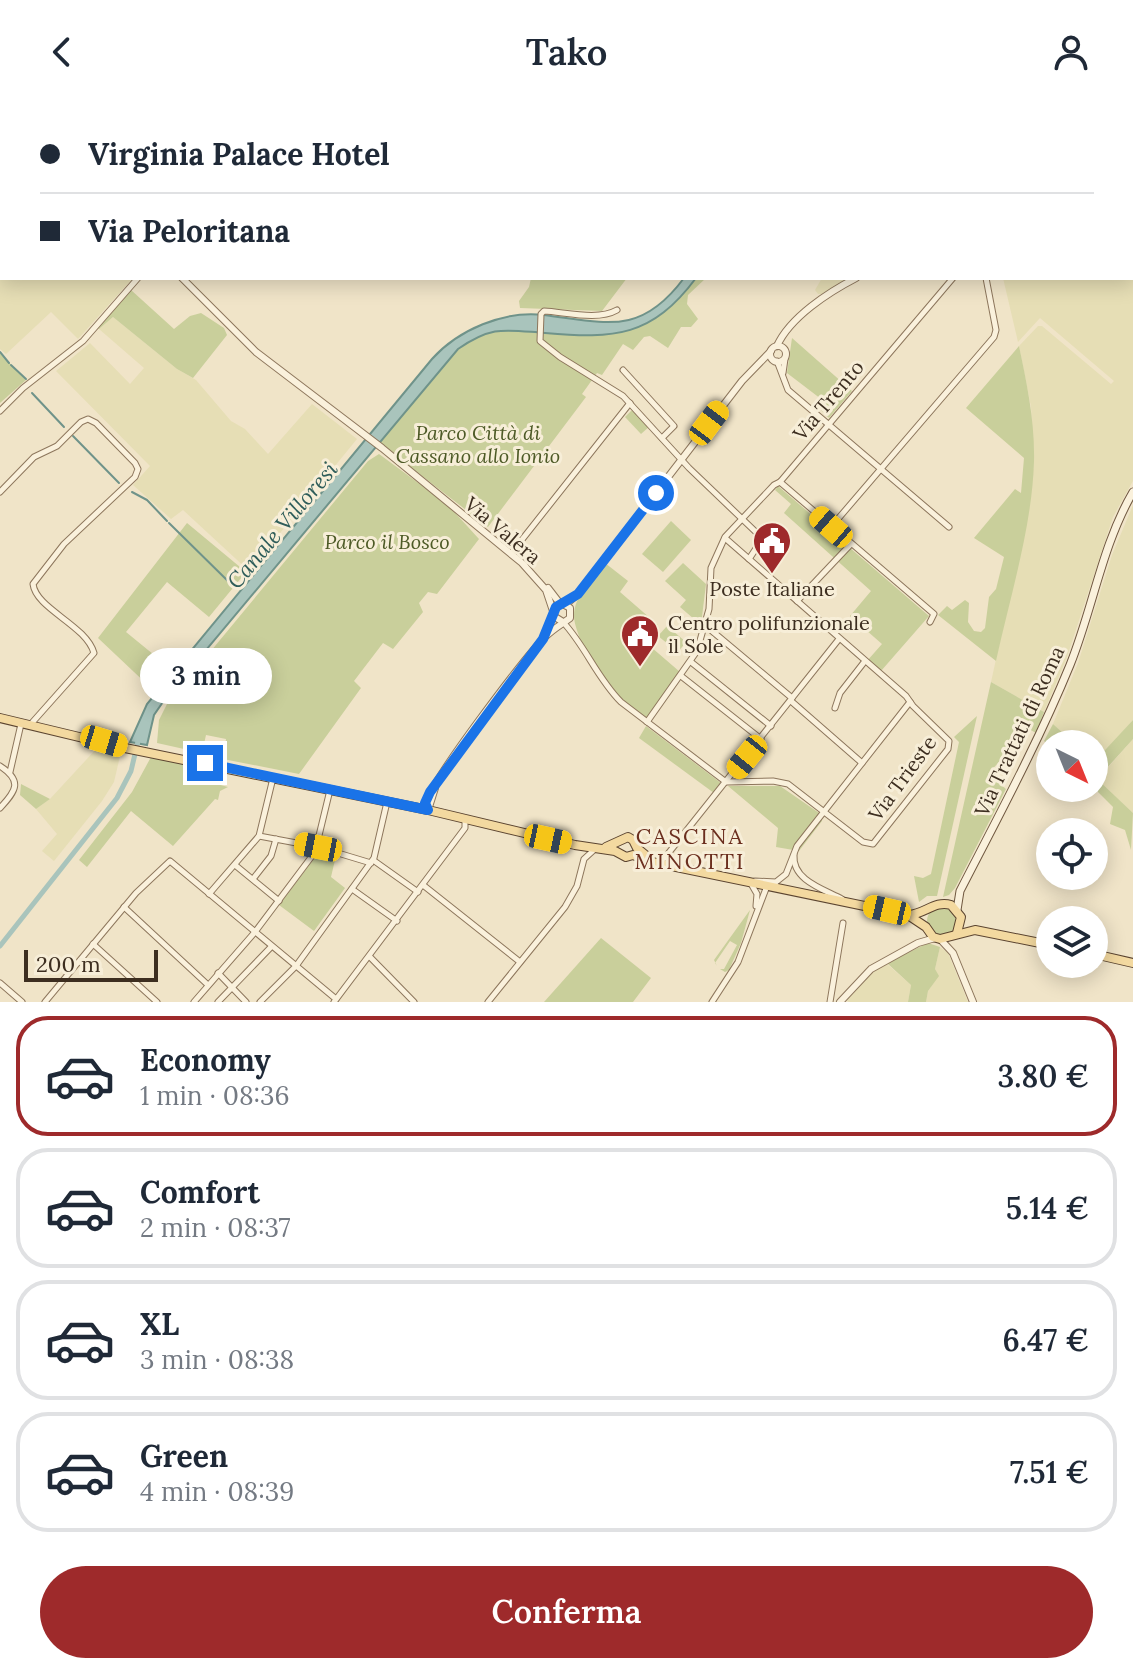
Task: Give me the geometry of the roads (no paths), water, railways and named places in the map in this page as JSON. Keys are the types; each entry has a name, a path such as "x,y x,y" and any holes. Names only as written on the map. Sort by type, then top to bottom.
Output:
{"main road":[{"name":"Via Trattati di Roma","path":"947,903 960,891 1046,720 1071,661 1118,519 1133,492"},
{"path":"0,718 595,849 618,848 628,837 635,842 635,851"},
{"path":"526,833 618,848 626,857 635,851"},
{"path":"635,851 772,887 908,915 938,938 975,930 1027,940"},
{"path":"635,851 647,861 752,882"},
{"name":"Via Trattati di Roma","path":"959,913 960,891"},
{"path":"908,915 947,903 975,926 1036,942"},
{"path":"926,927 930,909"},
{"path":"956,934 961,926 959,913"},
{"path":"1108,957 1133,963"}],"street":[{"path":"0,411 23,388 83,341 136,280"},
{"path":"182,280 208,305"},
{"path":"182,280 208,305"},
{"path":"543,639 558,606 578,594 755,366 819,302 853,280"},
{"name":"Via Trento","path":"725,538 780,482 951,280"},
{"path":"831,527 995,334 986,280"},
{"name":"Via Valera","path":"208,305 256,352 522,563 546,590 554,614"},
{"path":"617,310 610,314 545,311 541,314 542,344 630,403 761,538 749,559"},
{"path":"783,378 786,336 791,327"},
{"path":"774,348 785,349"},
{"path":"774,348 788,390 949,527"},
{"path":"755,366 785,359"},
{"path":"623,370 674,426 662,438"},
{"path":"513,551 630,403"},
{"path":"0,492 34,457 57,446 86,419 96,423 135,463 138,471 64,544 33,584 38,596 85,638 94,653 26,724 10,772"},
{"name":"Via Valera","path":"420,480 513,551 571,614"},
{"path":"780,482 934,614 930,622"},
{"path":"647,722 691,662 706,626 711,568 725,538"},
{"name":"Via Trieste","path":"725,538 948,737 949,745 870,845 824,812"},
{"path":"797,601 851,544"},
{"path":"428,810 426,799 437,781 543,639 571,614 578,594"},
{"path":"554,614 575,635 608,688 726,782 785,783 824,812"},
{"path":"571,614 575,635"},
{"path":"706,626 862,763"},
{"path":"663,860 840,639"},
{"path":"835,708 842,689 865,661"},
{"path":"691,662 771,726"},
{"path":"681,676 761,739"},
{"path":"756,911 757,894 752,882 774,882 786,874 795,849 910,702"},
{"path":"0,766 10,772 15,789 0,808"},
{"path":"209,894 259,836 273,777"},
{"path":"194,1002 255,932 318,847 330,790"},
{"path":"260,1002 296,966 372,861 387,802"},
{"path":"45,1002 124,907 168,861 335,1000 459,836 465,819"},
{"path":"259,836 372,861 418,892"},
{"path":"253,879 271,856 276,839"},
{"path":"488,1002 568,903 577,886 582,863 595,849"},
{"path":"795,849 794,865 802,876 846,901"},
{"path":"235,865 279,901"},
{"path":"423,885 520,962"},
{"path":"712,1002 738,962 756,911 772,887"},
{"path":"352,889 397,921"},
{"path":"124,907 208,985"},
{"path":"830,1002 843,923"},
{"path":"918,943 926,927"},
{"path":"956,934 957,954 965,981"},
{"path":"840,1002 868,970 918,943 938,938 953,953 973,1002"},
{"path":"93,944 157,1002"},
{"path":"218,1002 271,947"},
{"path":"370,957 414,1002"},
{"path":"218,973 246,1002"},
{"path":"0,983 22,1002"}],"water":[{"path":"682,280 694,280 664,312 630,330 592,335 500,331 481,336 458,349 165,699 154,715 147,745 130,742 147,704 432,359 455,339 483,324 529,314 586,321 622,321 653,309"}],"waterway":[{"path":"0,352 9,363"},
{"path":"11,365 26,379"},
{"path":"32,393 64,427"},
{"path":"73,436 119,483"},
{"path":"132,492 147,500 167,521"},
{"path":"169,523 235,588"},
{"name":"Canale Villoresi","path":"0,946 117,798 131,771 139,737"}],"place":[{"name":"Poste Italiane","path":"772,575"},
{"name":"Centro polifunzionale il Sole","path":"640,668"}],"district":[{"name":"CASCINA MINOTTI","path":"690,848"}],"park label":[{"name":"Parco Città di Cassano allo Ionio","path":"478,444"},
{"name":"Parco il Bosco","path":"387,541"}]}
